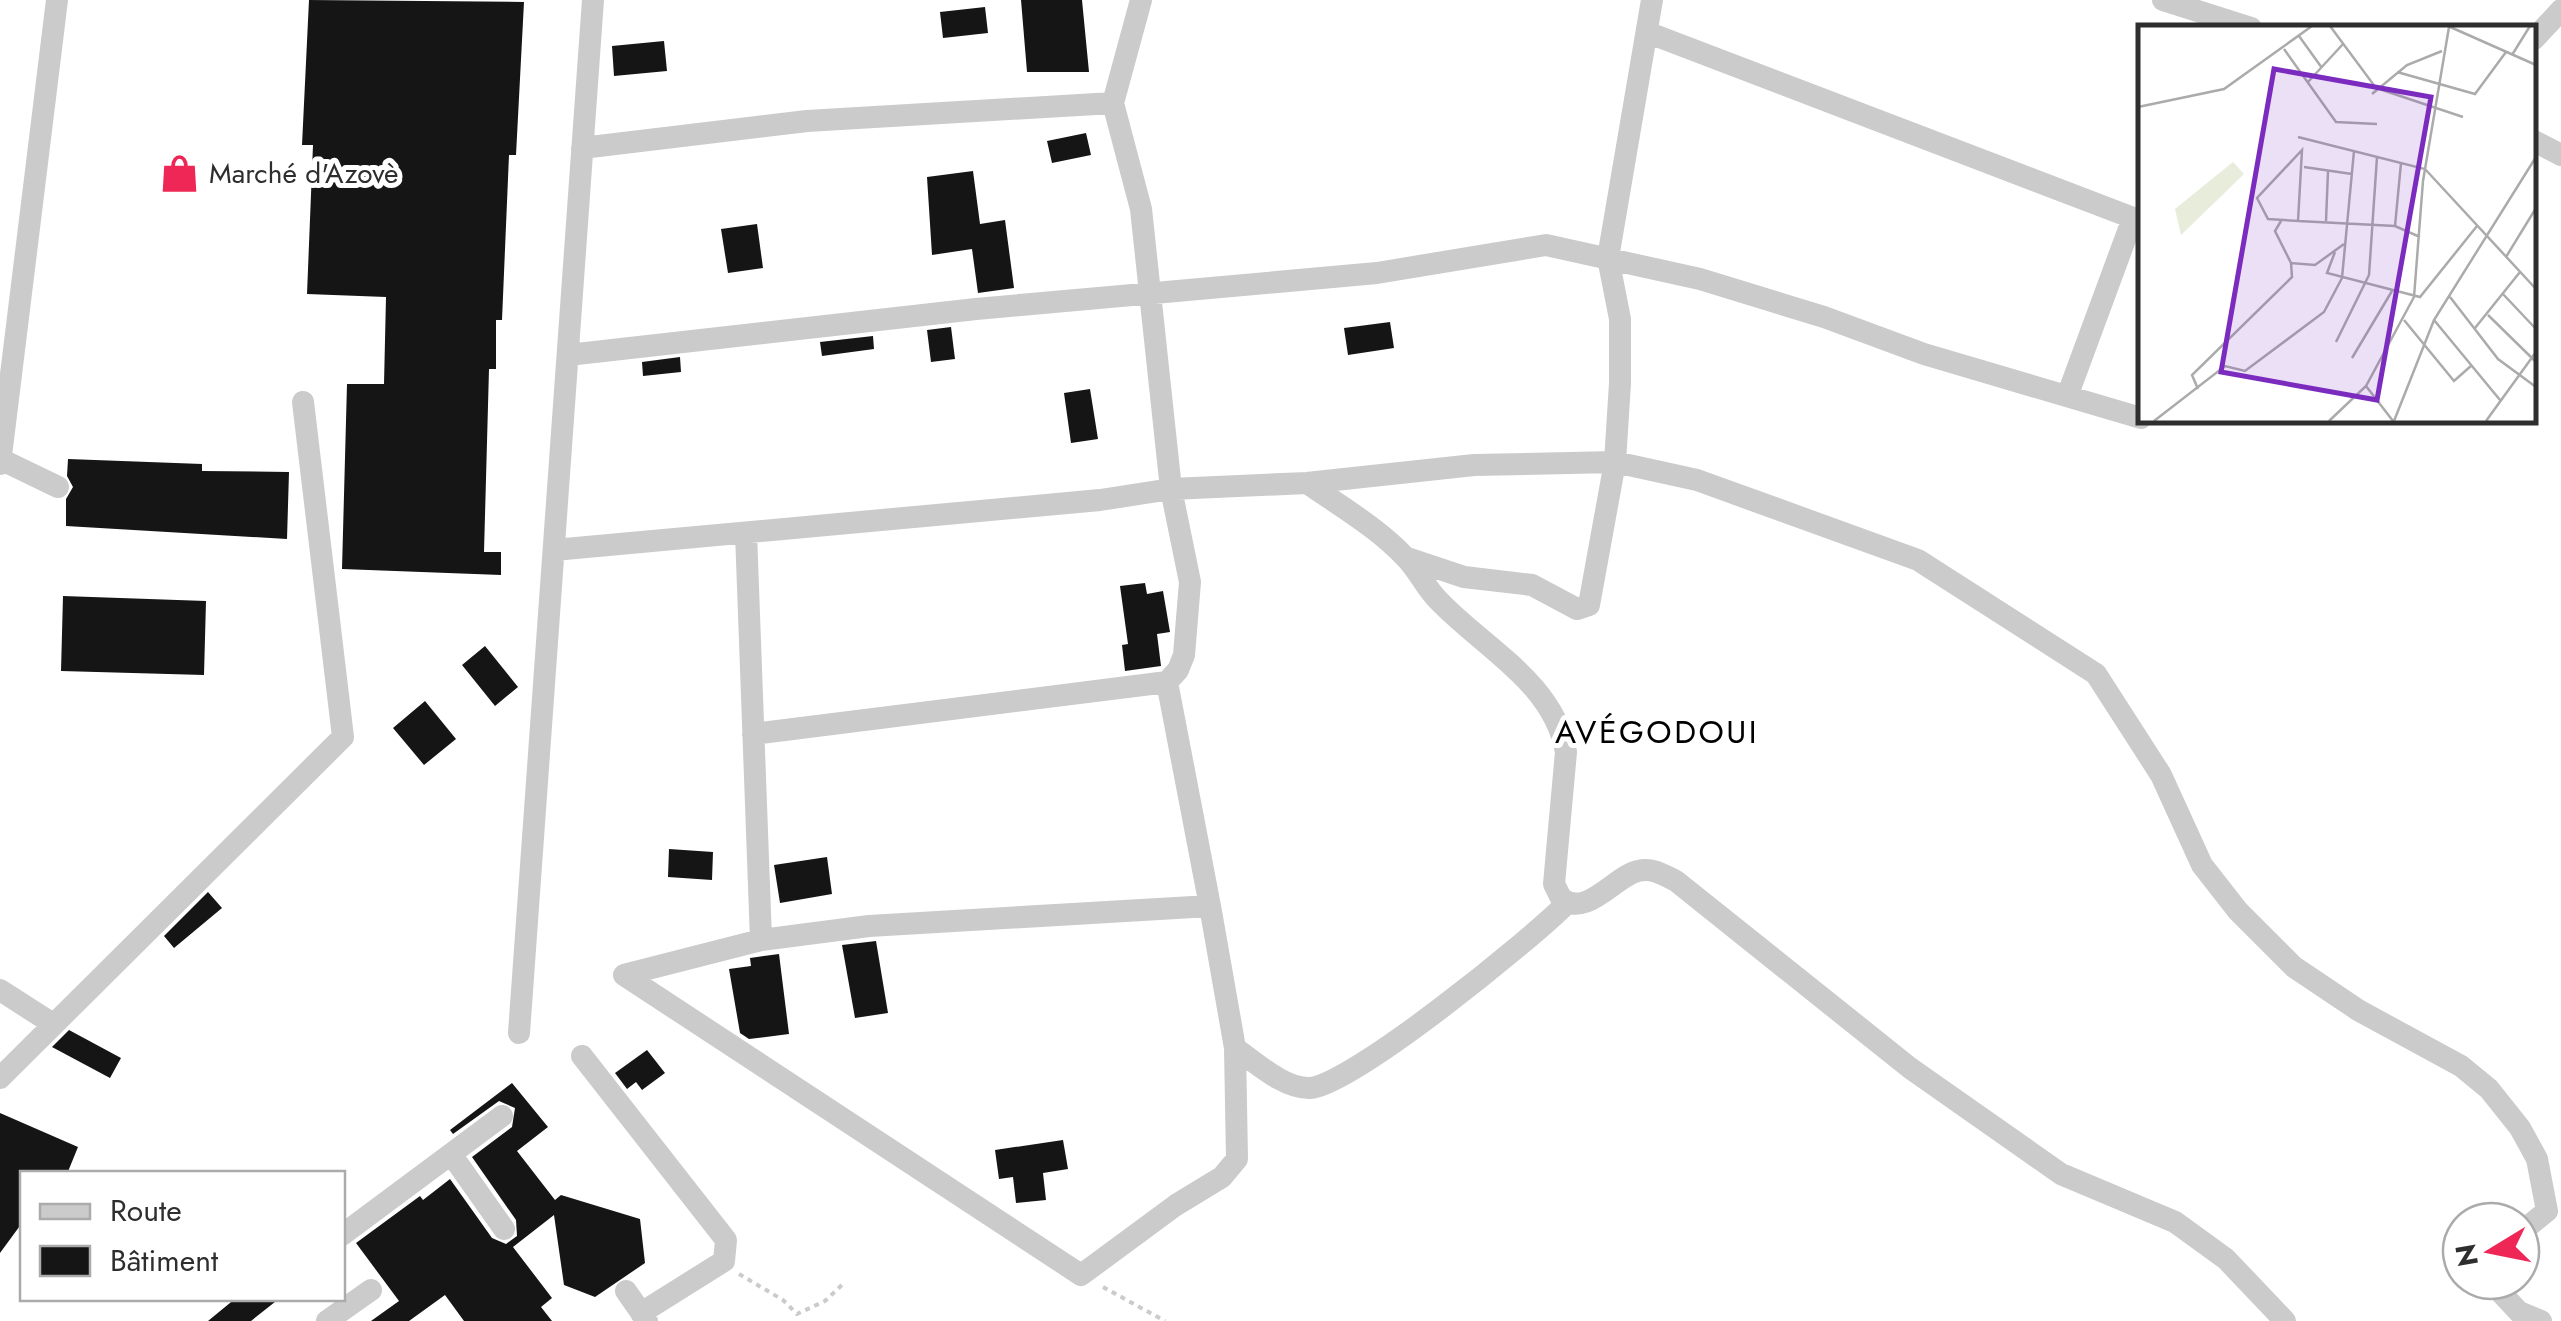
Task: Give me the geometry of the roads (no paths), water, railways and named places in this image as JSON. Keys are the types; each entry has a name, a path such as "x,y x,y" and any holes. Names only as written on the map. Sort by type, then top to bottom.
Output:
{"street":[{"path":"57,0 1,461 58,487"},
{"path":"519,1032 593,0"},
{"path":"753,734 1167,682 1178,670 1184,655 1190,582 1172,489 1140,209 1113,103 1141,0"},
{"path":"1407,558 1464,577 1532,585 1570,607 1584,608 1592,599 1615,462 1620,319 1608,258 1652,0"},
{"path":"2163,0 2242,25"},
{"path":"2536,37 2561,10"},
{"path":"1649,32 2137,219 2068,394"},
{"path":"582,148 808,121 1113,103"},
{"path":"2536,142 2561,155"},
{"path":"568,355 976,309 1377,273 1546,245 1700,279 1824,317 1924,354 2138,417"},
{"path":"0,1078 343,737 303,402"},
{"path":"554,550 1100,500 1172,489 1307,483 1474,464 1615,462 1696,480 1918,560 2096,674 2162,775 2202,866 2238,911 2294,967 2358,1010 2460,1066 2489,1089 2520,1128 2536,1159 2547,1210 2541,1215"},
{"path":"1307,483 1407,558 1436,599 1525,677 1562,731 1566,793 1554,884 1567,904"},
{"path":"746,533 761,940"},
{"path":"1167,682 1210,906 1235,1048 1237,1159 1222,1177 1176,1205 1081,1275 624,975 761,940 869,926 1210,906"},
{"path":"1235,1048 1295,1086 1324,1084 1369,1057 1515,952 1567,904 1594,899 1637,871 1658,872 1676,881 1910,1068 2061,1174 2175,1222 2226,1260 2285,1321"},
{"path":"0,990 53,1024"},
{"path":"582,1056 726,1240 724,1261 644,1317 626,1291"},
{"path":"345,1233 427,1183 451,1154 502,1116"},
{"path":"451,1154 504,1229"},
{"path":"334,1310 372,1290"},
{"path":"2509,1301 2519,1312 2541,1321"}],"place":[{"name":"Marché d'Azovè","path":"179,173"}],"district":[{"name":"AVÉGODOUI","path":"1657,732"}]}
